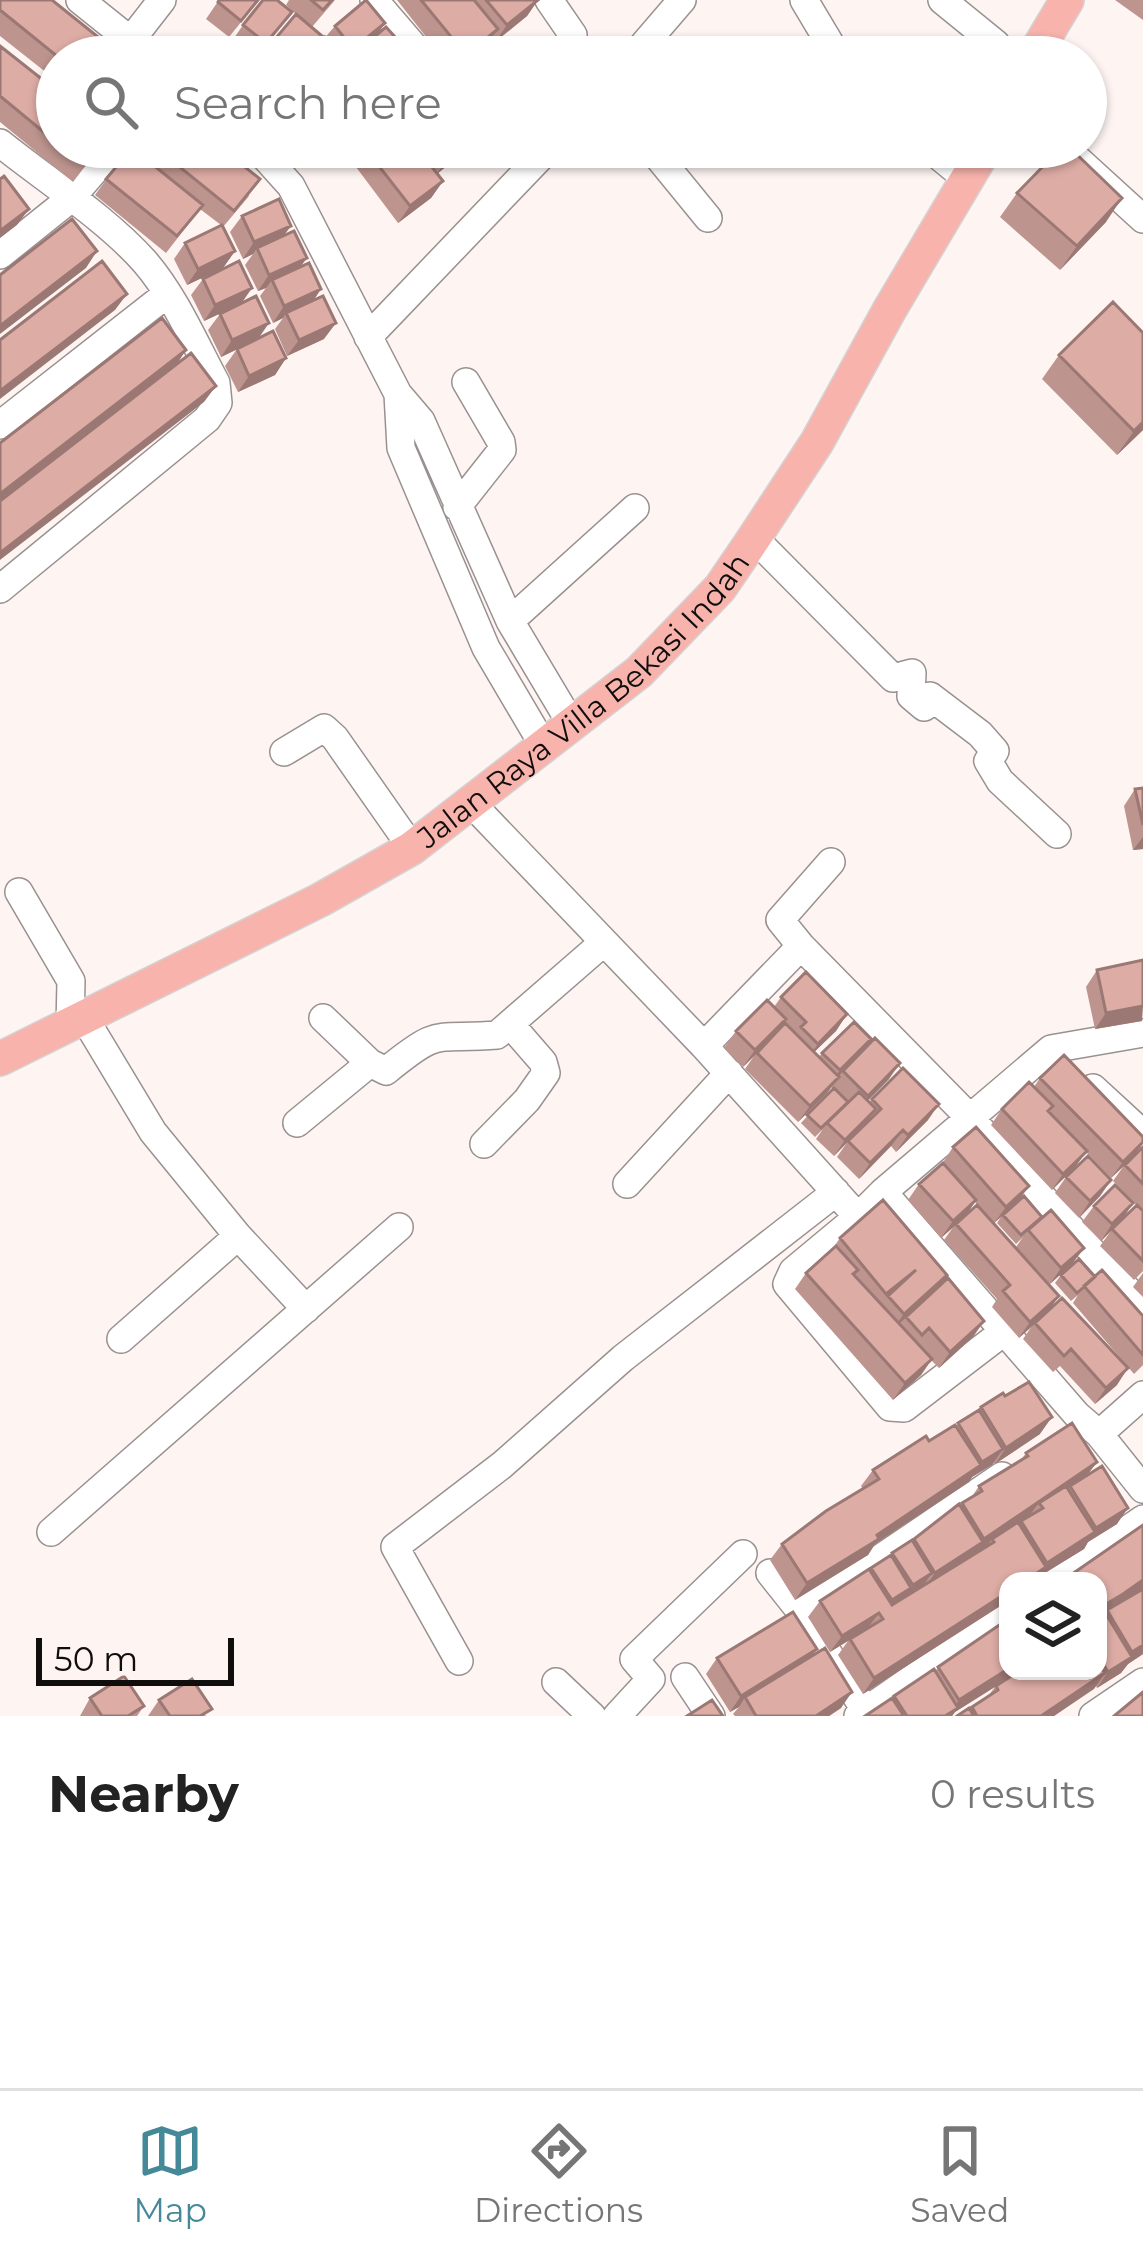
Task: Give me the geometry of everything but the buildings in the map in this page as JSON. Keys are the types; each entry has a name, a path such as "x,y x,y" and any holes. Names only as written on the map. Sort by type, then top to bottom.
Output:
{"main road":[{"path":"1046,36 1067,0"},
{"name":"Jalan Raya Villa Bekasi Indah","path":"0,1059 320,900 412,848 640,672 720,588 754,538 817,442 975,168"}],"street":[{"path":"80,0 125,36"},
{"path":"147,36 163,0"},
{"path":"374,0 405,36"},
{"path":"549,0 562,36"},
{"path":"651,36 682,0"},
{"path":"805,0 826,36"},
{"path":"943,0 986,36"},
{"path":"0,143 145,262 216,382 219,395 213,411 0,589"},
{"path":"0,255 70,200 97,168"},
{"path":"275,168 291,186 398,394 421,422 510,621 572,725"},
{"path":"368,337 530,168"},
{"path":"667,168 708,218"},
{"path":"953,168 968,180"},
{"path":"1087,168 1143,219"},
{"path":"0,424 167,294"},
{"path":"458,507 502,447 466,382"},
{"path":"398,394 401,448 485,648 545,748"},
{"path":"510,621 635,508"},
{"path":"754,538 893,677 912,673 911,696 924,707 930,696 980,734 994,752 988,761 1000,781 1057,834"},
{"path":"284,752 324,728 412,848"},
{"path":"472,804 704,1046 858,1217"},
{"path":"831,862 780,920 1143,1307"},
{"path":"19,892 70,981 77,1022 153,1132 238,1236 306,1309"},
{"path":"323,1018 370,1063 386,1071 428,1039 497,1035 604,942"},
{"path":"704,1046 802,946"},
{"path":"484,1144 546,1073 543,1062 510,1024"},
{"path":"1006,1330 904,1408 890,1407 787,1284 793,1271 1051,1049 1143,1033"},
{"path":"1051,1049 1143,1135"},
{"path":"297,1123 370,1063"},
{"path":"627,1184 729,1073"},
{"path":"459,1661 395,1547 502,1465 623,1358 836,1192"},
{"path":"883,1192 1006,1330 1083,1429 1143,1489"},
{"path":"51,1532 400,1227"},
{"path":"121,1340 238,1236"},
{"path":"1083,1429 1143,1395"},
{"path":"801,1612 1028,1459"},
{"path":"1066,1572 1143,1519"},
{"path":"617,1716 651,1679 634,1659 743,1554"},
{"path":"770,1573 801,1612 862,1713 999,1618"},
{"path":"685,1677 711,1716"},
{"path":"556,1682 592,1716"},
{"path":"1093,1716 1143,1682"}]}
